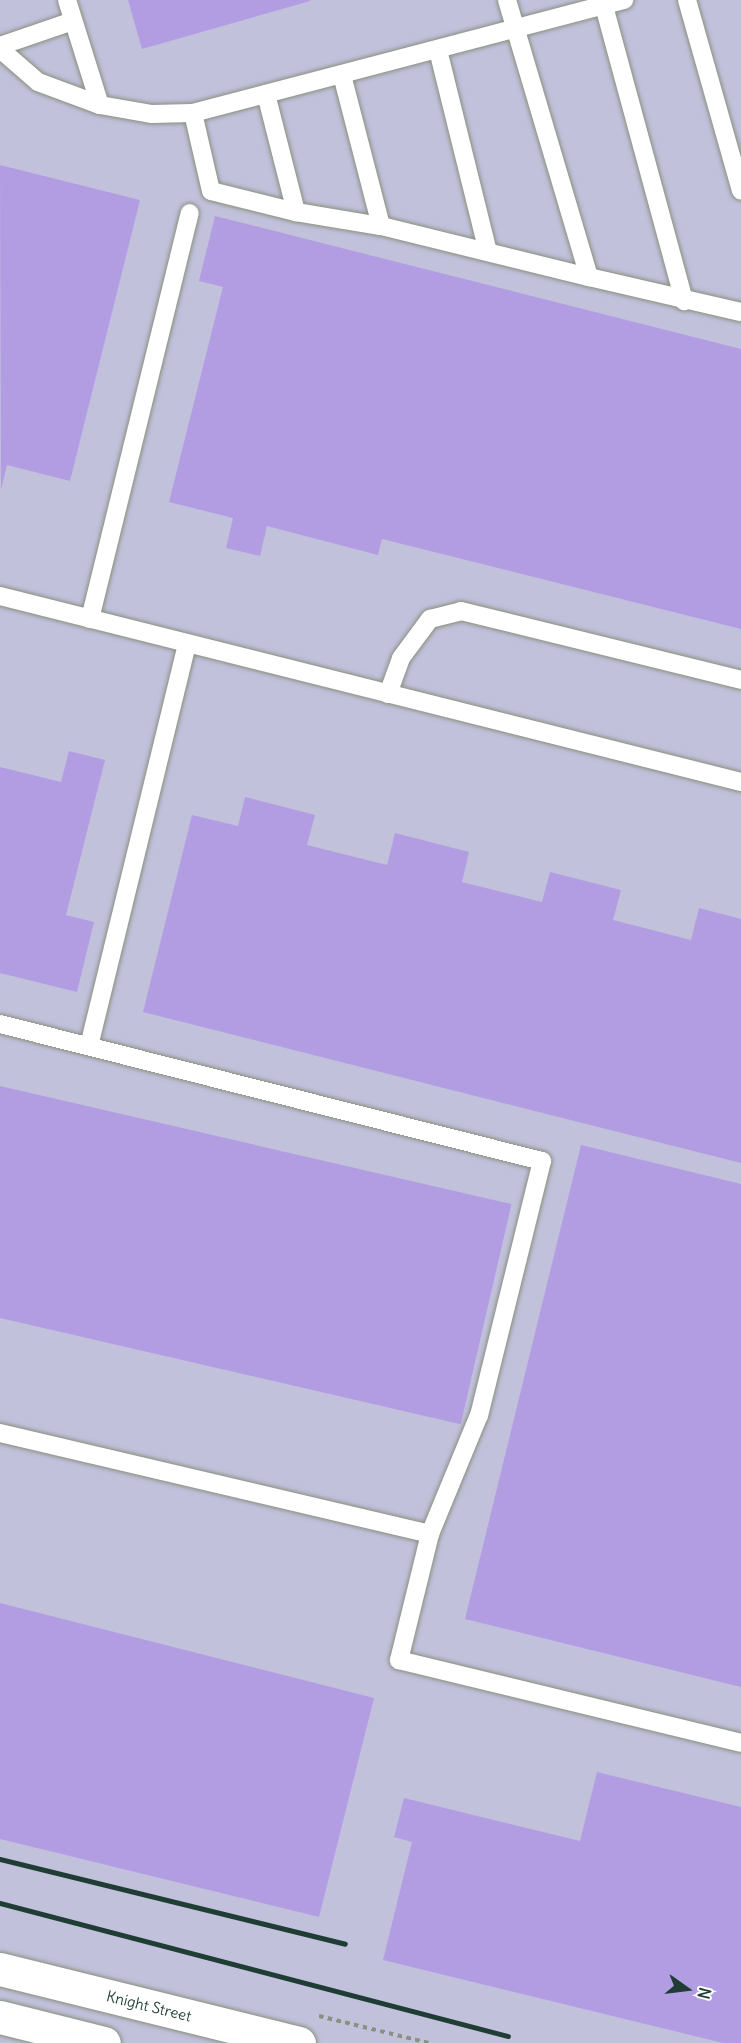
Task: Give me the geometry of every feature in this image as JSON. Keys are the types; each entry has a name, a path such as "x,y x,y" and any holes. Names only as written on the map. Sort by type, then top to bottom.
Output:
{"highway":[{"name":"Knight Street","path":"0,1969 299,2043"},
{"path":"0,2017 104,2043"}],"lane":[{"path":"66,0 100,105"},
{"path":"507,0 589,276"},
{"path":"73,21 0,48 39,82 100,105 152,114 193,113 624,0"},
{"path":"687,0 741,191"},
{"path":"604,6 684,301"},
{"path":"438,50 488,252"},
{"path":"342,75 381,226"},
{"path":"266,94 296,212"},
{"path":"193,113 211,191 296,212 381,226 684,301 741,312"},
{"path":"90,619 190,213"},
{"path":"0,596 741,782"},
{"path":"388,694 401,658 430,619 461,611 741,680"},
{"path":"89,1046 187,644"},
{"path":"0,1024 542,1161 479,1415 430,1534 399,1660 741,1743"},
{"path":"0,1433 430,1534"}],"shaded area":[{"path":"0,0 741,0 741,2043 0,2043"}],"building":[{"path":"128,0 310,0 310,1 142,49"},
{"path":"0,165 140,200 70,481 7,465 1,490"},
{"path":"215,216 741,349 741,629 382,539 378,555 267,526 260,556 226,548 233,518 169,502 223,287 199,281"},
{"path":"69,751 105,760 66,915 94,922 77,992 0,973 0,767 61,782"},
{"path":"245,797 315,815 307,845 387,865 395,833 469,852 462,882 542,902 550,872 621,890 613,920 691,940 699,908 741,919 741,1163 143,1012 192,815 238,826"},
{"path":"0,1086 512,1204 461,1424 0,1318"},
{"path":"581,1145 741,1184 741,1687 465,1619"},
{"path":"0,1603 374,1698 319,1917 0,1839"},
{"path":"597,1772 741,1807 741,2043 723,2043 383,1960 412,1842 394,1837 404,1798 580,1841"}],"railway":[{"path":"0,1859 345,1944"},
{"path":"0,1903 508,2036"}]}
